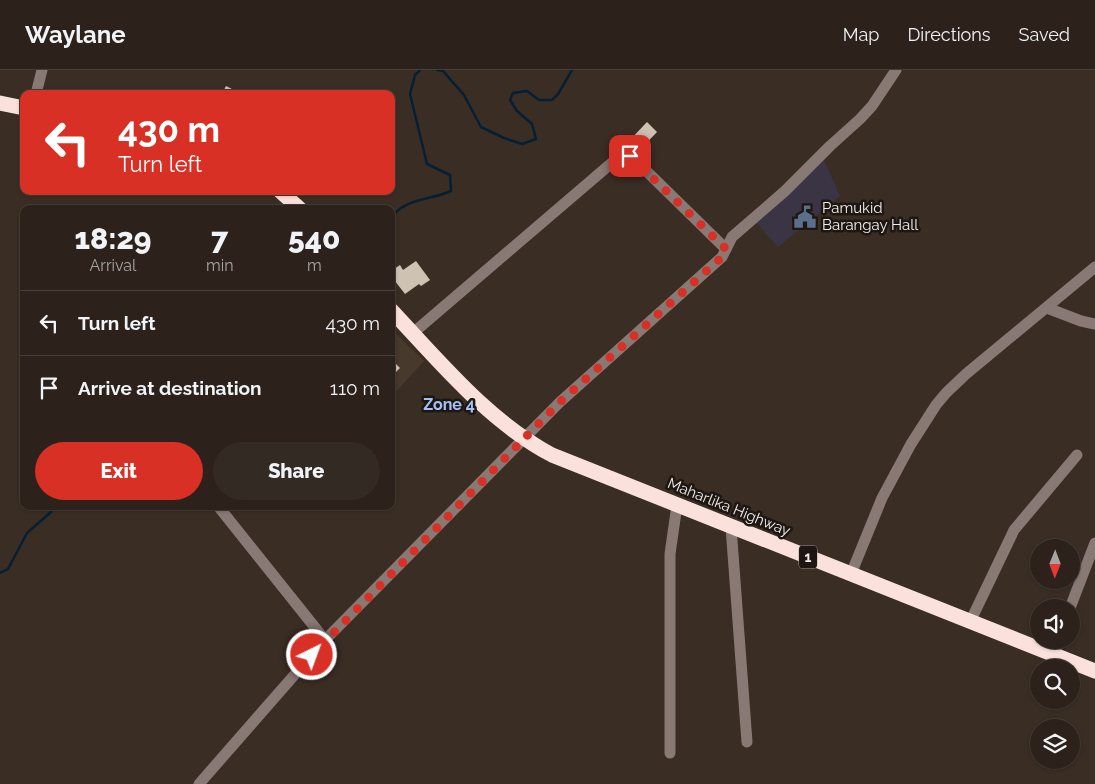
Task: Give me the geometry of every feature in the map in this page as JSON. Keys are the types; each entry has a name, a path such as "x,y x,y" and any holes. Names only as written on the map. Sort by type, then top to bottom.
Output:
{"highway":[{"path":"0,103 20,107"},
{"path":"284,195 296,205"},
{"name":"Maharlika Highway","path":"395,314 466,389 523,438 552,455 570,464 851,574 971,620 1030,639"},
{"name":"Maharlika Highway","path":"1057,649 1095,671"}],"street":[{"path":"37,90 42,70"},
{"path":"199,784 325,640 560,402 722,257 732,237 785,191 860,119 872,106 896,70"},
{"path":"412,333 621,155 626,154 636,161 726,249"},
{"path":"851,574 882,498 911,444 936,405 966,374 1095,267"},
{"path":"1047,308 1081,321 1095,324"},
{"path":"971,620 1014,530 1077,455"},
{"path":"670,753 670,554 677,505"},
{"path":"221,510 325,640"},
{"path":"731,527 747,742"},
{"path":"1073,599 1095,543"}],"shaded area":[{"path":"824,160 840,196 778,247 755,221"},
{"path":"395,333 424,361 395,393"}],"building":[{"path":"226,86 234,90 224,90"},
{"path":"647,122 657,132 638,152 628,142"},
{"name":"Pamukid Barangay Hall","path":"807,210 813,218 804,225 798,217"},
{"path":"416,261 430,280 421,286 419,284 405,294 395,281 395,268 400,265 403,270"},
{"path":"395,363 400,368 395,373"}],"waterway":[{"path":"395,214 402,207 416,201 451,191 450,175 427,164 410,94 415,75 420,70"},
{"path":"437,70 443,71 464,95 481,127 522,144 536,139 532,124 517,111 510,100 513,93 527,91 539,100 552,100 558,94 572,70"},
{"path":"0,573 8,569 27,533 51,512 50,510"}],"place":[{"name":"Pamukid Barangay Hall","path":"805,217"}],"district":[{"name":"Zone 4","path":"449,404"}],"route":[{"path":"312,655 560,402 722,257 726,249 630,156"}]}
